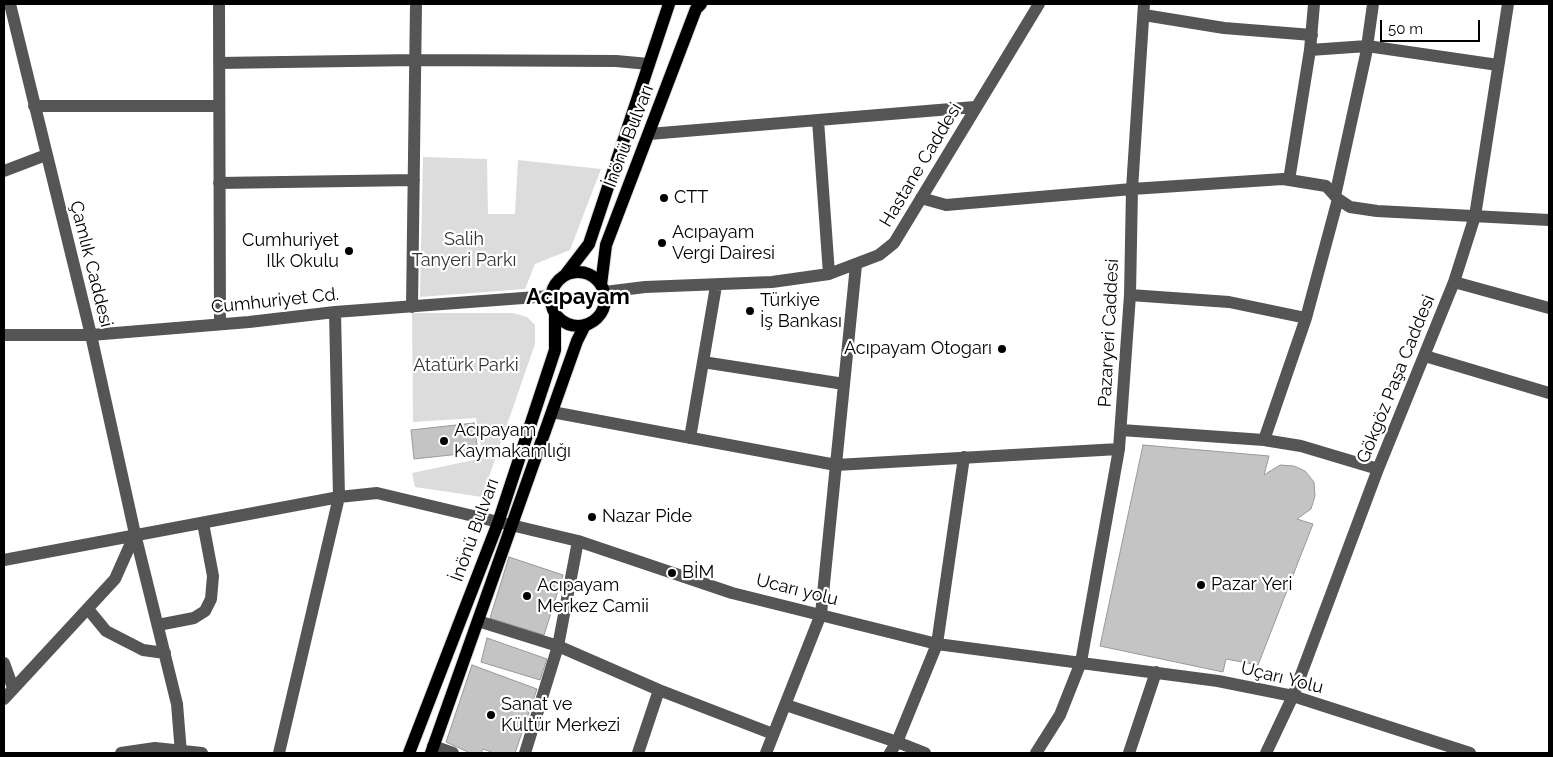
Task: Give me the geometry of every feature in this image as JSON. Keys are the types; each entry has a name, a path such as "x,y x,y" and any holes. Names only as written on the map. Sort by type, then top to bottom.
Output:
{"main road":[{"name":"İnönü Bulvarı","path":"566,274 589,244 669,4"},
{"name":"İnönü Bulvarı","path":"603,288 606,245 696,9 701,4"},
{"path":"582,271 590,274 603,288 605,301 599,316 585,325 568,325 555,314 550,296 558,279 566,274 582,271"},
{"name":"İnönü Bulvarı","path":"409,753 498,523 555,350 555,314"},
{"name":"İnönü Bulvarı","path":"432,750 577,341 585,325"}],"street":[{"name":"Çamlık Caddesi","path":"10,4 91,335 135,534 177,704 181,752"},
{"path":"218,4 220,324"},
{"path":"412,307 416,4"},
{"name":"Hastane Caddesi","path":"603,288 716,286 772,282 829,274 879,255 894,244 920,198 1039,4"},
{"path":"1289,180 1310,50 1314,4"},
{"path":"1264,440 1306,318 1336,198 1367,46 1373,4"},
{"name":"Gökgöz Paşa Caddesi","path":"1266,753 1293,696 1378,470 1454,282 1475,216 1508,4"},
{"path":"1144,9 1224,28 1312,35"},
{"name":"Pazaryeri Caddesi","path":"1036,753 1060,715 1081,662 1119,449 1130,295 1132,189 1144,9"},
{"path":"1310,50 1367,46 1498,65"},
{"path":"218,63 415,60 616,61 649,64"},
{"path":"34,106 219,106"},
{"path":"649,134 976,108"},
{"path":"818,120 829,274"},
{"path":"4,171 46,155"},
{"path":"219,183 414,180"},
{"path":"920,198 946,205 1132,189 1289,180 1326,186 1336,198 1350,208 1549,220"},
{"path":"766,753 820,614 856,265"},
{"path":"1454,282 1549,308"},
{"path":"690,438 716,286"},
{"path":"1130,295 1230,302 1306,318"},
{"name":"Cumhuriyet Cd.","path":"5,337 91,335 335,312 550,296"},
{"path":"279,753 339,497 335,312"},
{"path":"1425,356 1549,393"},
{"path":"703,362 844,384"},
{"path":"552,412 836,465 1119,449"},
{"path":"1121,430 1264,440 1301,446 1378,470"},
{"path":"890,753 898,742 937,644 964,457"},
{"name":"Ucarı yolu","path":"4,560 339,497 377,493 498,523 578,540 732,592 937,644 1081,662"},
{"path":"158,625 194,618 205,611 211,599 212,576 203,523"},
{"path":"4,699 115,579 135,534"},
{"path":"525,753 558,646 578,540"},
{"path":"88,609 106,631 143,650 165,653"},
{"path":"478,621 558,646 659,690 773,734"},
{"name":"Uçarı Yolu","path":"1081,662 1218,681 1293,696 1469,753"},
{"path":"4,663 13,688"},
{"path":"1128,753 1156,672"},
{"path":"638,753 659,690"},
{"path":"786,705 898,742 925,753"},
{"path":"121,753 155,748 202,753"},
{"path":"432,750 453,753"}],"green space":[{"name":"Salih Tanyeri Parkı","path":"423,157 487,159 488,214 515,214 518,160 601,169 570,250 535,264 525,289 420,297"},
{"name":"Atatürk Parki","path":"412,313 513,313 527,317 535,325 535,344 482,497 415,487 412,473 483,458 476,418 413,422"}],"building":[{"name":"Acıpayam Kaymakamlığı","path":"474,423 478,452 414,459 411,430"},
{"name":"Pazar Yeri","path":"1143,445 1269,456 1264,475 1280,465 1294,466 1305,471 1314,482 1315,496 1311,509 1297,519 1313,524 1258,665 1226,659 1223,672 1100,646"},
{"name":"Acıpayam Merkez Camii","path":"509,557 563,575 544,635 490,618"},
{"path":"487,638 547,659 540,680 481,662"},
{"name":"Sanat ve Kültür Merkezi","path":"472,665 537,689 515,753 494,753 483,749 481,753 470,753 446,742"}],"place":[{"name":"CTT","path":"664,198"},
{"name":"Acıpayam Vergi Dairesi","path":"662,243"},
{"name":"Cumhuriyet Ilk Okulu","path":"349,251"},
{"name":"Türkiye İş Bankası","path":"750,311"},
{"name":"Acıpayam Otogarı","path":"1002,349"},
{"name":"Acıpayam Kaymakamlığı","path":"444,441"},
{"name":"Nazar Pide","path":"592,517"},
{"name":"BİM","path":"672,573"},
{"name":"Pazar Yeri","path":"1201,585"},
{"name":"Acıpayam Merkez Camii","path":"527,596"},
{"name":"Sanat ve Kültür Merkezi","path":"491,715"}],"district":[{"name":"Acıpayam","path":"578,297"}]}
